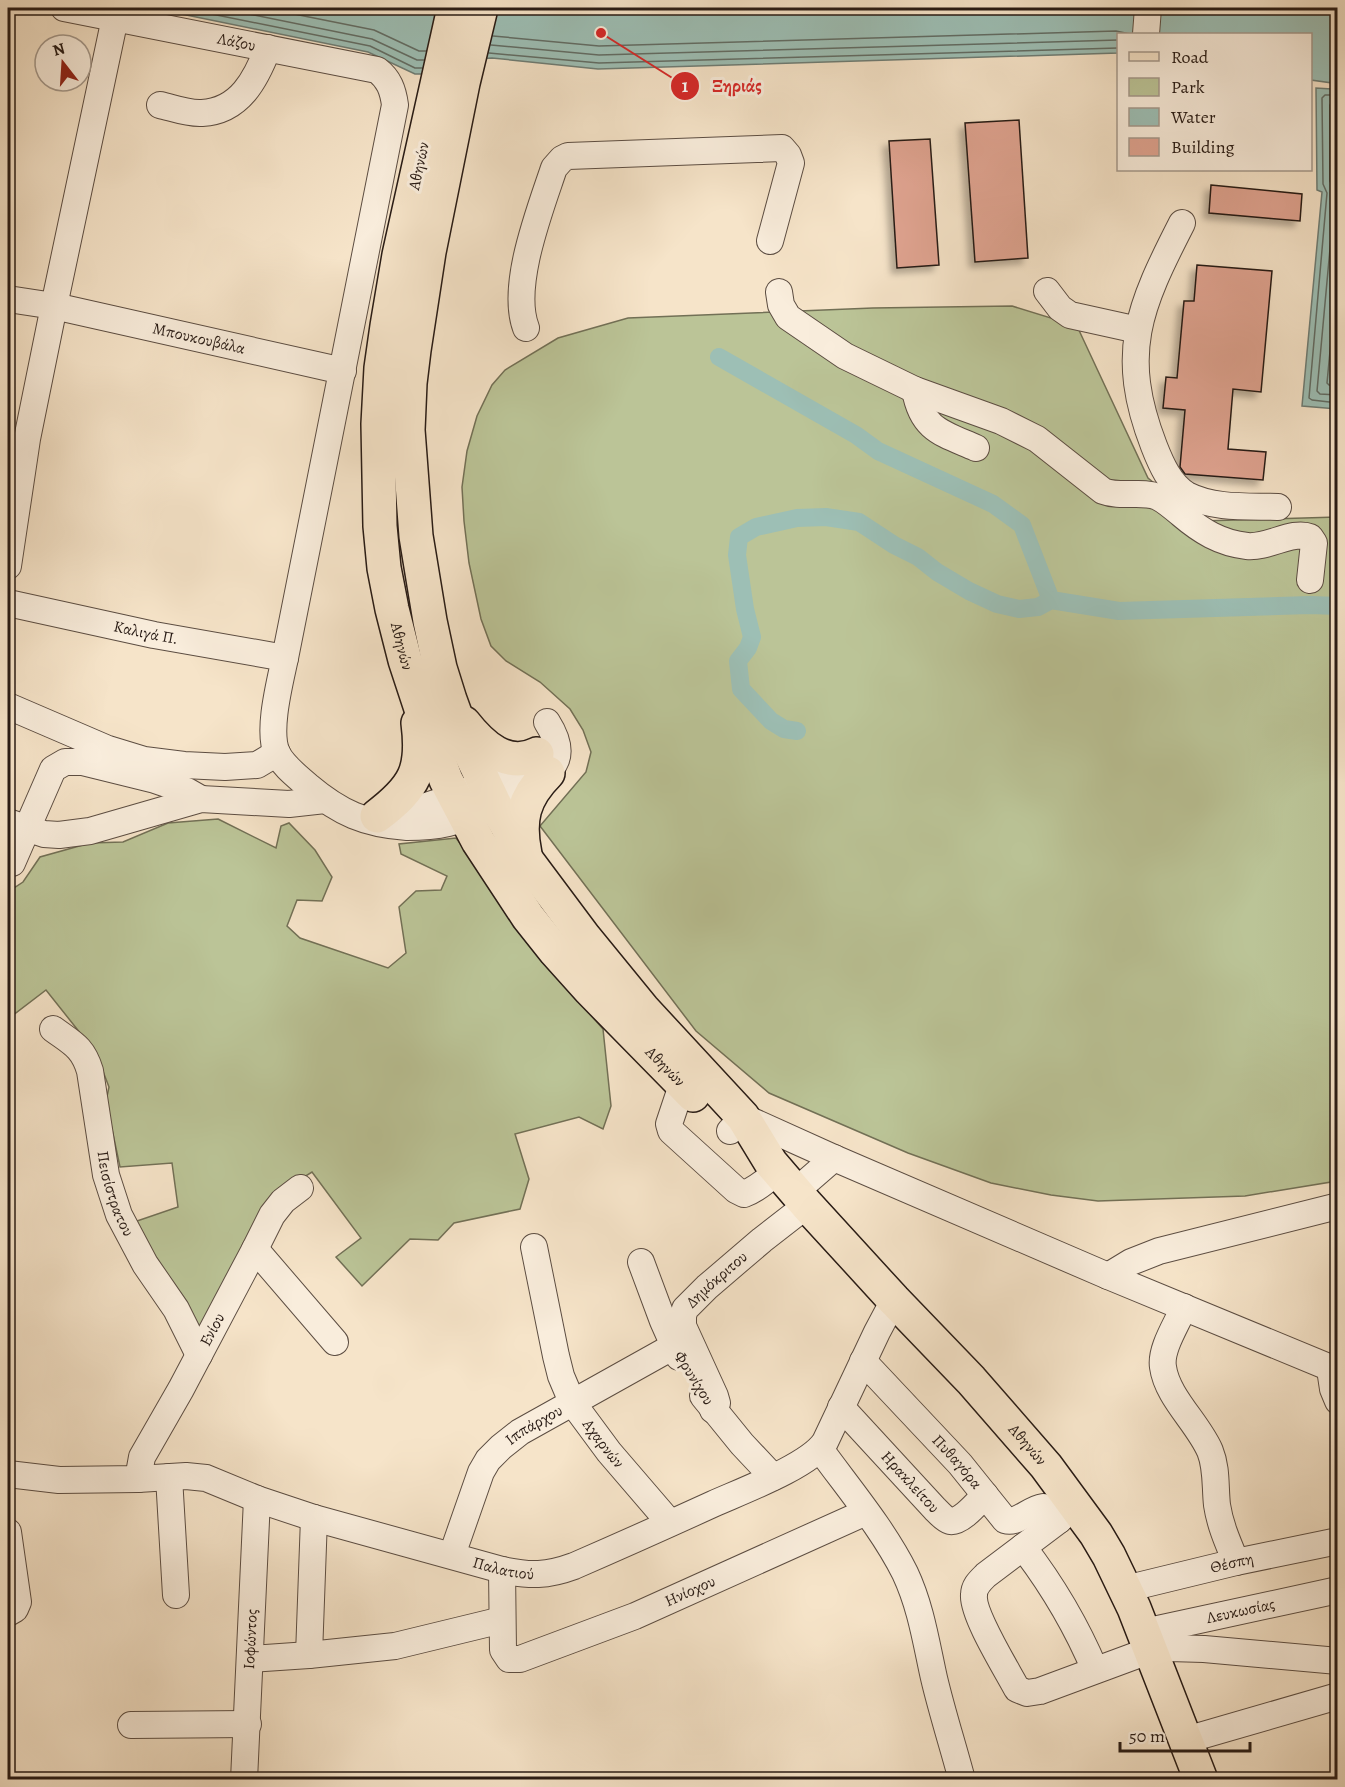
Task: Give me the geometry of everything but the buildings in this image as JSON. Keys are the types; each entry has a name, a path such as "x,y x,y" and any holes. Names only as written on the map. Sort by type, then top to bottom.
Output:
{"main road":[{"name":"Αθηνών","path":"454,8 450,81 413,361 408,430 413,504 429,621 440,668 466,744 490,794 526,859 579,930 737,1124 894,1300 971,1380 1046,1466 1067,1513 1103,1546 1148,1641 1201,1779"},
{"name":"Αθηνών","path":"481,8 450,81 399,255 381,368 378,424 380,526 384,568 394,619 432,742 460,807 498,873 528,917 590,990 682,1085 737,1124"},
{"path":"368,817 395,802 414,779 419,759 417,697"},
{"path":"450,700 460,718 477,738 500,755 515,760 529,758 543,764 538,784 524,810 521,826 526,859"}],"street":[{"name":"Λάζου","path":"64,8 377,70 386,76 395,105 343,371"},
{"path":"1146,33 1148,8"},
{"path":"8,566 17,438 54,306 115,18"},
{"path":"160,105 201,114 223,109 240,97 256,77 268,48"},
{"path":"526,328 522,317 525,262 554,168 568,156 782,148 791,164 770,241"},
{"path":"1182,223 1156,274 1138,330 1136,366 1139,394 1150,435 1158,457 1172,482 1185,494 1204,501 1242,506 1278,507"},
{"path":"1047,291 1060,308 1070,315 1138,330"},
{"path":"779,292 783,310 788,317 845,356 915,390 1001,422 1037,439 1103,491 1112,495 1142,494 1159,497 1198,529 1220,540 1244,546 1256,547 1296,535 1310,537 1314,543 1310,580"},
{"name":"Μπουκουβάλα","path":"8,299 54,306 343,371"},
{"path":"343,371 273,725 277,753 294,773 326,800 368,817 428,806 460,807 490,794 520,768 543,764"},
{"path":"915,390 917,403 928,424 943,434 976,448"},
{"name":"Καλιγά Π.","path":"8,603 154,635 285,658"},
{"path":"8,706 108,749 144,760 184,765 257,765 277,753"},
{"path":"12,863 17,826 53,769 65,762 82,762 136,775 187,791 201,799"},
{"path":"17,826 44,834 59,835 90,831 201,799 289,804 326,800"},
{"name":"Πεισίστρατου","path":"53,1029 82,1051 87,1059 106,1174 119,1215 145,1264 176,1309 199,1355"},
{"path":"682,1085 669,1124 670,1131 736,1190 744,1194 758,1187 788,1182 834,1158"},
{"path":"737,1124 834,1158 1334,1370 1333,1389 1338,1401"},
{"name":"Δημόκριτου","path":"713,1410 717,1403 715,1396 683,1326 685,1309 754,1246 788,1182"},
{"name":"Ενίου","path":"138,1479 142,1457 199,1355 272,1215 300,1188"},
{"path":"1108,1276 1131,1262 1159,1251 1338,1206"},
{"name":"Αχαρνών","path":"534,1247 556,1356 561,1376 572,1402 609,1452 670,1523"},
{"path":"255,1250 335,1342"},
{"name":"Φρυνίχου","path":"641,1262 674,1346 693,1380 713,1410 773,1477"},
{"path":"894,1300 820,1449 897,1559 915,1596 937,1689 962,1779"},
{"path":"1184,1307 1163,1355 1163,1367 1167,1382 1210,1452 1217,1483 1217,1503 1222,1527 1236,1562"},
{"name":"Ιππάρχου","path":"452,1555 481,1472 488,1460 501,1447 520,1432 674,1346"},
{"name":"Πυθαγόρα","path":"863,1361 960,1464 1005,1520 1009,1522 1015,1520 1032,1510 1043,1507 1067,1513"},
{"name":"Ηρακλείτου","path":"842,1407 946,1519 958,1520 985,1495"},
{"name":"Παλατιού","path":"8,1474 59,1480 186,1476 206,1478 315,1518 502,1570 537,1575 564,1569 670,1523 773,1477 820,1449"},
{"path":"169,1477 176,1595"},
{"name":"Ιοφώντος","path":"244,1779 257,1498"},
{"name":"Ηνίοχου","path":"502,1620 502,1643 506,1655 509,1659 528,1656 612,1625 866,1512"},
{"path":"1067,1513 986,1575 977,1584 974,1593 974,1600 982,1623 1017,1689 1027,1693 1040,1691 1095,1670 1148,1641 1186,1647 1338,1661"},
{"path":"309,1655 315,1518"},
{"path":"8,1532 18,1602 15,1609 8,1613"},
{"name":"Θέσπη","path":"1125,1589 1236,1562 1338,1541"},
{"path":"1023,1547 1058,1596 1095,1670"},
{"path":"250,1659 404,1644 502,1620 502,1570"},
{"name":"Λευκωσίας","path":"1148,1641 1338,1590"},
{"path":"1186,1740 1338,1696"},
{"path":"131,1725 248,1724"}],"green space":[{"path":"1012,306 1077,326 1148,478 1200,521 1337,517 1337,1181 1245,1196 1098,1201 1051,1195 991,1183 908,1153 769,1093 696,1031 540,826 586,772 591,752 583,730 570,709 540,682 506,661 491,646 481,619 469,563 462,487 467,451 477,416 492,385 505,370 558,338 628,318 873,308"},
{"path":"218,819 276,848 281,826 289,823 315,850 332,877 322,901 297,900 287,926 300,938 388,968 406,953 399,907 416,891 441,890 447,876 401,854 399,844 456,838 538,954 603,1029 611,1106 603,1129 579,1117 515,1134 529,1179 520,1209 454,1223 438,1240 410,1239 362,1286 336,1257 361,1238 312,1172 270,1198 201,1336 142,1238 137,1221 178,1207 172,1163 120,1167 106,1101 109,1087 96,1053 46,990 8,1019 8,892 23,882 40,857 90,843 123,842 168,823"}],"water":[{"path":"152,8 1337,8 1337,409 1302,406 1322,192 1317,190 1316,88 1332,89 1332,83 1312,80 1312,33 1117,33 1117,53 598,69 492,58 477,59 428,74 415,74 368,52"}],"waterway":[{"path":"719,357 856,435 878,451 993,504 1022,525 1051,600 1119,611 1338,606"},
{"path":"797,731 784,729 771,721 741,689 738,661 748,648 752,637 745,609 737,555 739,537 756,527 797,518 826,517 859,522 894,545 918,557 937,572 997,604 1019,609 1038,607 1051,600"}],"place":[{"name":"Ξηριάς","path":"601,33"}]}
